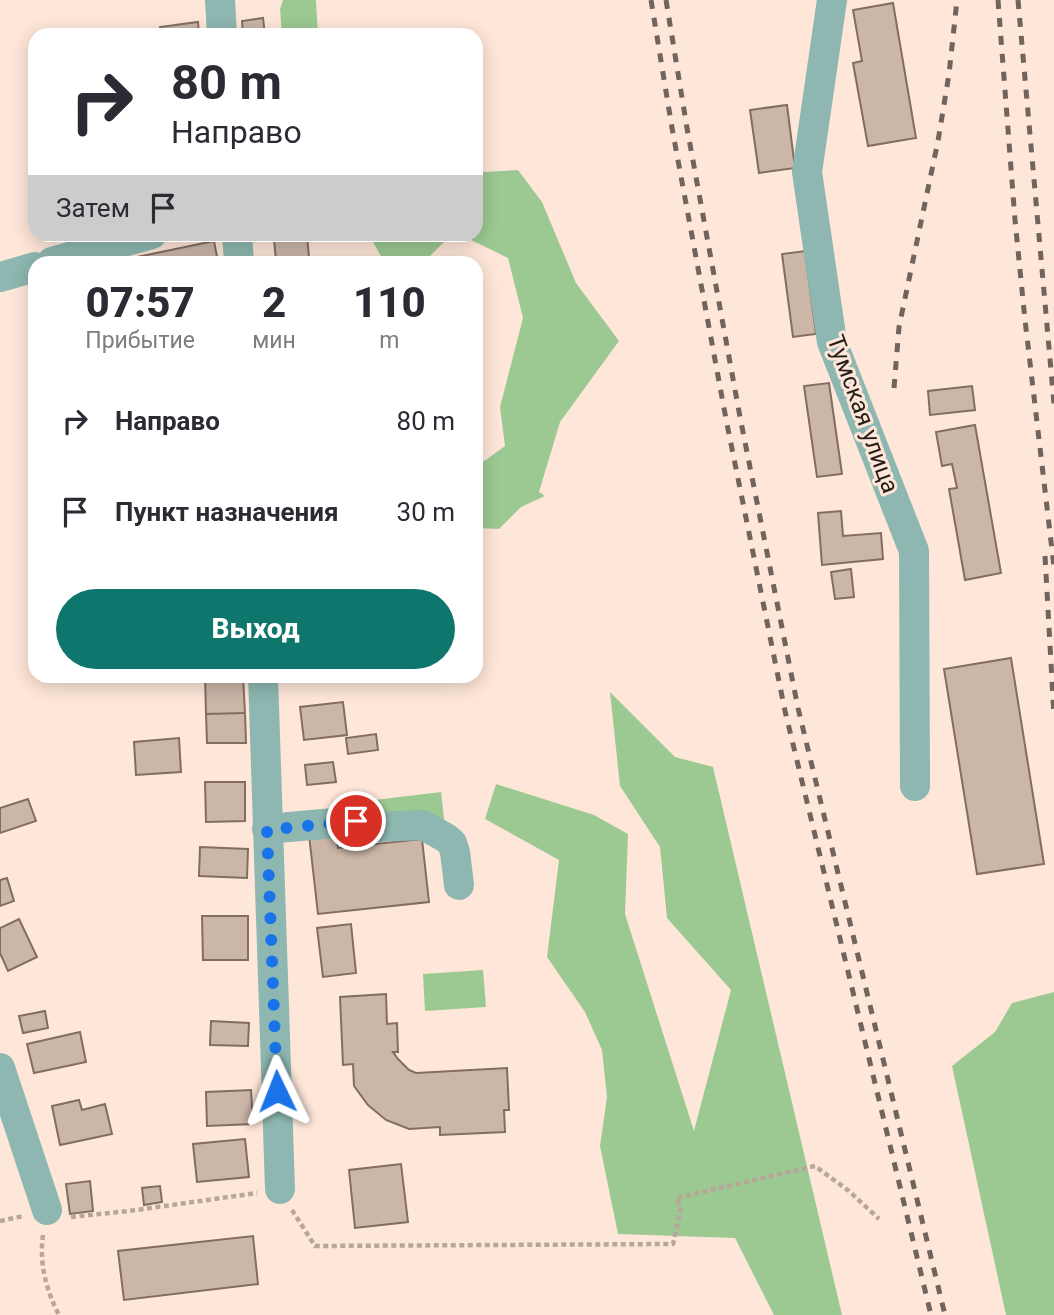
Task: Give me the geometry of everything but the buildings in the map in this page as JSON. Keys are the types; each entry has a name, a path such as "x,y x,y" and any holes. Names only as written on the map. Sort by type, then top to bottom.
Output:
{"street":[{"path":"220,0 222,28"},
{"name":"Тумская улица","path":"832,0 807,172 832,342 914,551 915,786"},
{"path":"73,256 123,242"},
{"path":"0,277 28,269"},
{"path":"263,683 280,1189"},
{"path":"267,830 356,821 378,827 423,825 452,843 459,885"},
{"path":"0,1068 47,1210"}],"path":[{"path":"59,1315 51,1300 44,1274 41,1248 47,1210 64,1218 280,1189 315,1246 673,1244 681,1207 676,1198 815,1166 849,1191 879,1219"}],"green space":[{"path":"283,0 316,0 318,28 281,28 280,9"},
{"path":"518,170 542,202 576,283 619,341 560,422 539,492 545,496 521,507 499,529 483,528 483,462 505,446 500,407 523,318 508,258 475,242 483,242 483,172"},
{"path":"373,242 444,242 430,256 381,256"},
{"path":"610,692 675,757 713,767 842,1315 774,1315 735,1238 618,1234 600,1146 607,1097 602,1050 585,1012 547,957 559,860 485,819 496,784 594,815 628,834 625,914 694,1131 731,990 667,918 660,847 620,786"},
{"path":"441,792 445,827 368,819 366,801"},
{"path":"483,970 486,1007 425,1011 423,974"},
{"path":"1054,992 1054,1315 1006,1315 952,1066 995,1032 1012,1003"}],"railway":[{"path":"651,0 726,419 785,711 931,1315"},
{"path":"666,0 740,417 798,708 945,1315"},
{"path":"894,388 899,327 938,141 957,0"},
{"path":"998,0 1015,220 1054,567"},
{"path":"1018,0 1054,404"},
{"path":"1045,556 1054,717"}],"route":[{"path":"277,1091 267,830 356,821"}]}
